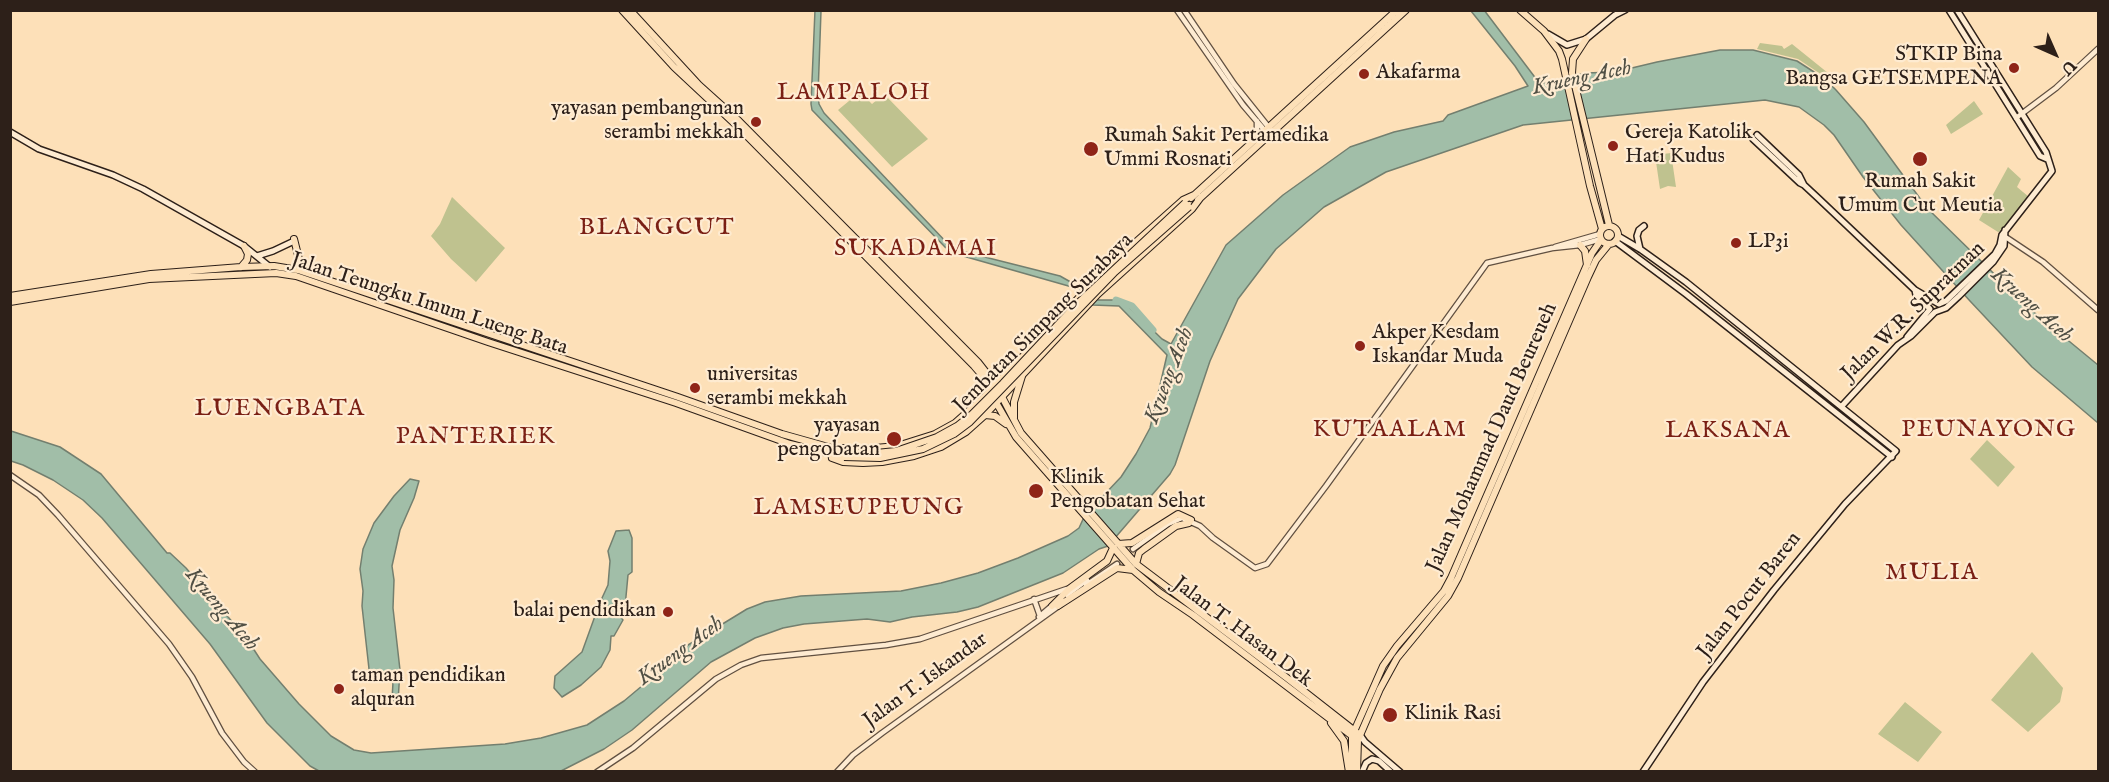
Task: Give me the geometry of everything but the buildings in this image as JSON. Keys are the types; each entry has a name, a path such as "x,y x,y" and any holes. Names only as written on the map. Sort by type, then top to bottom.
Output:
{"main road":[{"path":"622,10 674,67 978,362 1036,454"},
{"path":"630,10 699,85 739,121 794,182"},
{"path":"1197,196 1397,10"},
{"path":"1197,196 1253,141 1268,131 1406,10"},
{"path":"1520,10 1544,31 1567,45 1586,39"},
{"path":"1569,74 1573,59 1586,39 1615,15 1625,10"},
{"path":"1949,10 2022,115 2046,152 2047,159"},
{"path":"1957,10 1969,37 2016,118 2040,156 2047,159"},
{"path":"1544,31 1559,51 1569,74 1601,235"},
{"path":"10,132 39,149 113,175 143,189 244,246 270,267"},
{"path":"1582,134 1609,225 1617,230 1614,240"},
{"path":"1755,137 1915,290 1939,304 1958,294"},
{"name":"Jalan W.R. Supratman","path":"1992,260 2004,234 2052,171 2047,159"},
{"name":"Jembatan Simpang Surabaya","path":"845,454 880,458 923,448 947,438 970,422 1115,272 1197,196"},
{"name":"Jalan Teungku Imum Lueng Bata","path":"826,451 880,448 919,441 955,423 993,387 1108,266 1184,200 1197,196"},
{"name":"Jalan Teungku Imum Lueng Bata","path":"826,451 835,460 863,463 882,462 914,456 953,440 966,432 985,415 1098,294 1192,209 1197,196"},
{"path":"1601,235 1609,225"},
{"path":"1640,249 1637,236 1639,230 1644,226"},
{"name":"Jalan W.R. Supratman","path":"1835,413 1907,337 1911,336 1935,312 1946,308 1992,260 2004,246 2004,234"},
{"path":"1601,235 1640,249 1686,282 1842,406"},
{"name":"Jalan Mohammad Daud Beureueh","path":"1350,771 1356,735 1388,660 1397,646 1444,591 1451,578 1601,235"},
{"path":"257,256 273,251 293,240 298,259 307,273"},
{"path":"1614,240 1892,457"},
{"name":"Jalan Mohammad Daud Beureueh","path":"1357,771 1356,735 1397,658 1448,596 1458,578 1588,277 1596,260 1614,240"},
{"path":"1580,245 1585,251 1587,266"},
{"path":"241,267 247,260 248,254 244,246"},
{"name":"Jalan Teungku Imum Lueng Bata","path":"10,302 165,276 241,267 270,267 307,273 378,301"},
{"name":"Jalan Teungku Imum Lueng Bata","path":"10,296 144,275 276,273 296,276 782,434 826,451 845,454"},
{"path":"1907,337 1930,309 1916,295 1915,290"},
{"path":"1014,421 1014,402 1023,375"},
{"path":"993,387 996,403 1009,426"},
{"name":"Jalan Pocut Baren","path":"1643,771 1703,682 1767,599 1845,504 1896,452 1842,406"},
{"path":"985,415 995,416 1009,426 1036,454"},
{"name":"Jalan T. Hasan Dek","path":"1036,454 1114,545 1159,592 1238,648 1327,718 1356,735"},
{"path":"1053,606 1069,589 1107,561 1114,545 1132,543 1178,514 1190,521"},
{"path":"1053,606 1113,570 1135,567 1138,555 1144,549 1176,526 1190,521"},
{"name":"Jalan T. Hasan Dek","path":"1135,567 1287,678 1356,735"},
{"path":"1327,718 1344,741 1350,771"},
{"path":"1356,735 1400,771"},
{"path":"1362,771 1366,763 1372,759 1391,771"}],"street":[{"path":"1178,10 1257,121 1268,131"},
{"path":"1184,10 1268,131"},
{"path":"2016,118 2064,81 2098,49"},
{"path":"1253,141 1257,132 1257,121"},
{"path":"2004,234 2043,262 2098,310"},
{"path":"1134,550 1178,521 1190,521 1255,568 1267,564 1487,263 1552,248 1580,245 1601,235"},
{"path":"1552,248 1601,235"},
{"path":"10,475 39,495 58,515 158,631 192,677 222,733 244,762 255,771"},
{"name":"Jalan T. Iskandar","path":"837,771 853,755 882,733 1116,562"},
{"path":"597,771 633,748 716,679 741,665 761,658 904,642 1069,589"},
{"path":"1036,601 1053,606"},
{"path":"1036,601 1040,618"}],"green space":[{"path":"1760,43 1782,46 1784,49 1792,44 1828,73 1825,77 1798,59 1757,49"},
{"path":"860,92 872,104 884,94 928,139 892,167 838,110"},
{"path":"1974,101 1983,114 1951,134 1946,125"},
{"path":"1671,153 1676,187 1668,186 1660,189 1655,155"},
{"path":"2008,167 2021,179 2017,187 2029,197 2002,231 1998,232 1979,220"},
{"path":"452,197 505,248 476,282 431,236 440,224"},
{"path":"1987,440 2015,467 1998,487 1970,459"},
{"path":"2032,652 2063,688 2060,702 2028,732 1991,700"},
{"path":"1905,702 1942,732 1918,762 1878,734"}],"water":[{"name":"Krueng Aceh","path":"815,10 821,11 818,95 819,104 824,113 948,244 957,250 1060,276 1098,300 1122,300 1162,339 1171,344 1226,245 1283,195 1350,147 1394,132 1443,121 1448,115 1528,86 1471,11 1484,10 1540,84 1586,73 1615,72 1720,50 1753,50 1797,61 1825,79 1836,90 1864,122 1927,208 2030,309 2098,365 2098,423 2032,367 1970,301 1901,225 1863,177 1834,135 1824,125 1799,107 1765,100 1523,125 1386,172 1324,207 1276,249 1238,299 1210,361 1175,465 1170,474 1108,546 1099,549 1063,573 978,607 890,622 867,619 804,624 783,628 755,638 711,662 632,730 604,749 559,772 319,771 310,766 267,723 210,644 102,518 83,500 53,480 11,461 11,431 60,447 101,474 167,553 170,553 186,568 299,704 331,736 354,750 371,753 505,744 541,738 587,725 624,701 655,675 675,653 747,609 765,602 801,596 901,591 941,583 978,573 1068,536 1079,528 1085,515 1121,477 1136,454 1150,428 1167,355 1119,306 1092,305 1072,287 956,254 945,247 812,110"},
{"path":"410,479 419,481 400,530 392,566 393,608 400,670 398,702 392,700 393,682 384,675 369,669 360,569 363,549 374,523"},
{"path":"629,530 632,538 632,572 628,575 625,607 618,614 623,620 614,636 611,636 610,650 601,667 581,685 562,697 554,688 555,676 582,652 595,616 604,609 602,598 608,585 610,561 608,551 616,531"}],"waterway":[{"path":"1116,300 1132,306 1153,330"}],"tunnel":[{"path":"1117,564 1135,551"}],"place":[{"name":"STKIP Bina Bangsa GETSEMPENA","path":"2014,68"},
{"name":"Akafarma","path":"1364,74"},
{"name":"yayasan pembangunan serambi mekkah","path":"756,122"},
{"name":"Gereja Katolik Hati Kudus","path":"1613,146"},
{"name":"Rumah Sakit Pertamedika Ummi Rosnati","path":"1091,149"},
{"name":"Rumah Sakit Umum Cut Meutia","path":"1920,159"},
{"name":"LP3i","path":"1736,243"},
{"name":"Akper Kesdam Iskandar Muda","path":"1360,346"},
{"name":"universitas serambi mekkah","path":"695,388"},
{"name":"yayasan pengobatan","path":"894,439"},
{"name":"Klinik Pengobatan Sehat","path":"1036,491"},
{"name":"balai pendidikan","path":"668,612"},
{"name":"taman pendidikan alquran","path":"339,689"},
{"name":"Klinik Rasi","path":"1390,715"}],"district":[{"name":"LAMPALOH","path":"854,94"},
{"name":"BLANGCUT","path":"657,229"},
{"name":"SUKADAMAI","path":"916,250"},
{"name":"LUENGBATA","path":"280,410"},
{"name":"KUTAALAM","path":"1390,431"},
{"name":"PEUNAYONG","path":"1989,431"},
{"name":"LAKSANA","path":"1728,432"},
{"name":"PANTERIEK","path":"476,438"},
{"name":"LAMSEUPEUNG","path":"859,509"},
{"name":"MULIA","path":"1932,574"}]}
